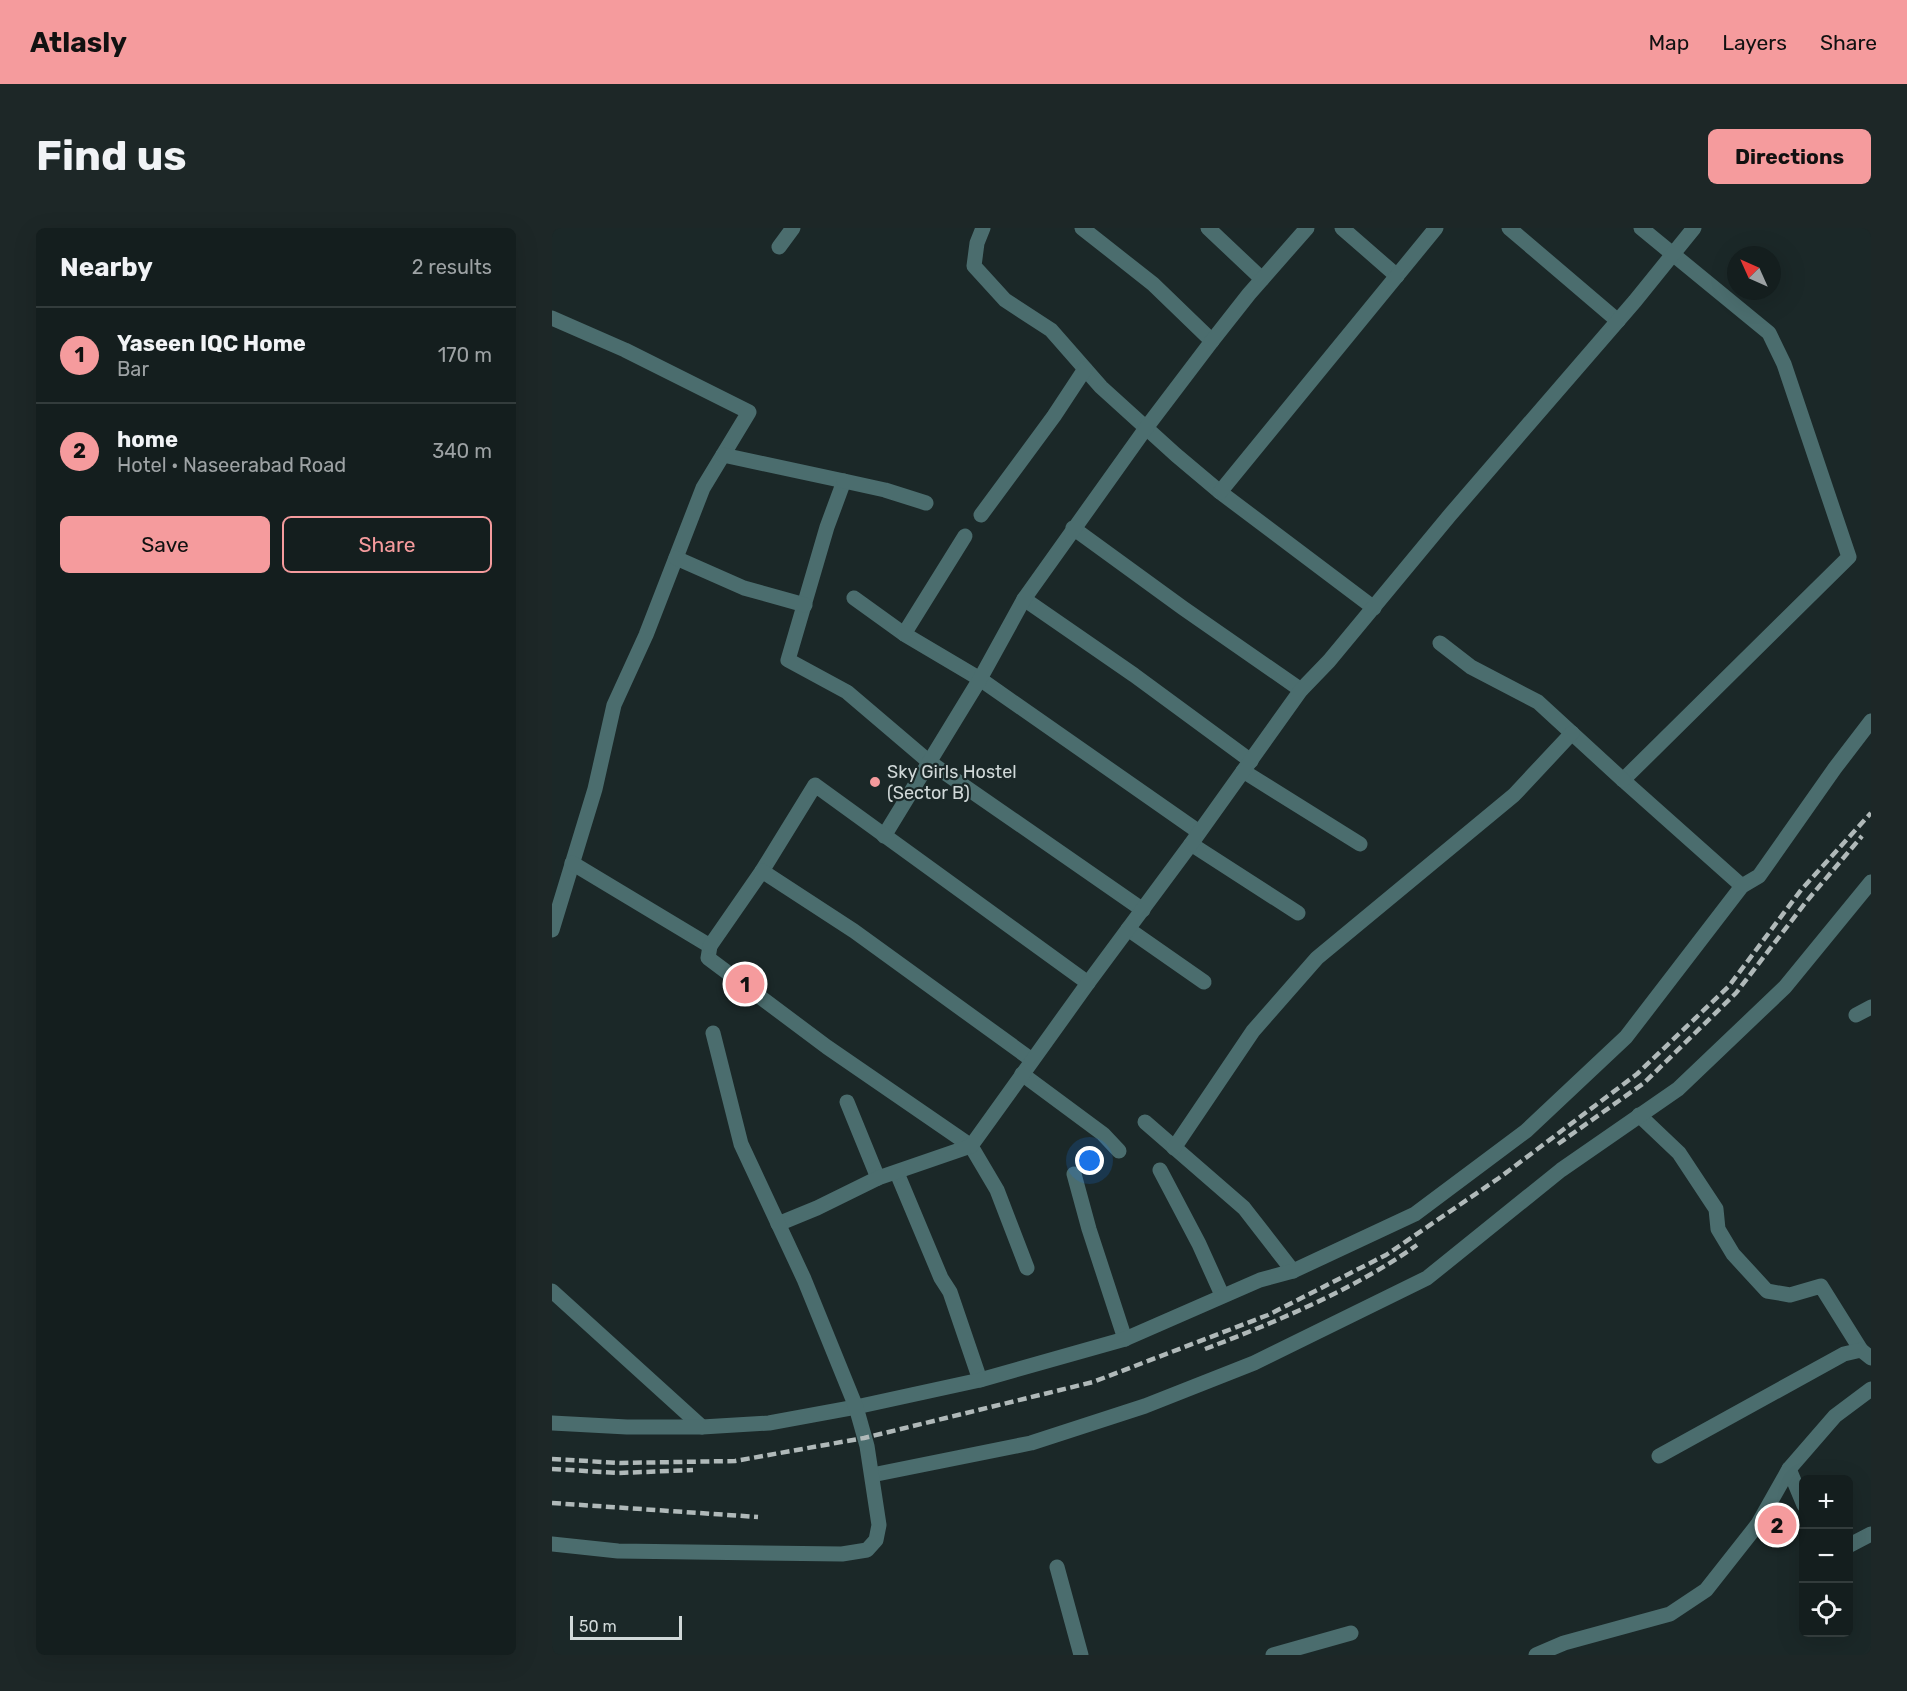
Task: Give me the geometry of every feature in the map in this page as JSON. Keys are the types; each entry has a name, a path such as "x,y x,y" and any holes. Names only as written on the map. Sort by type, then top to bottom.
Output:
{"street":[{"path":"983,228 976,243 974,266 1005,300 1051,330 1101,387 1220,492 1374,609"},
{"path":"1082,228 1153,284 1212,341"},
{"path":"1208,228 1262,279"},
{"path":"884,836 980,679 1024,599 1073,528 1212,341 1307,228"},
{"path":"1342,228 1397,276"},
{"path":"1220,492 1436,228"},
{"path":"1509,228 1618,321"},
{"path":"1623,780 1849,557 1784,364 1769,333 1641,228"},
{"path":"778,1224 878,1178 971,1146 1300,690 1329,661 1374,609 1450,515 1618,321 1694,228"},
{"path":"779,247 790,229"},
{"path":"552,318 625,350 748,412 703,488 646,635 614,705 595,789 552,930"},
{"path":"981,515 1054,416 1085,369"},
{"path":"723,455 885,490 927,503"},
{"path":"844,482 826,527 788,660 847,692 928,761 1143,910"},
{"path":"1073,528 1300,690"},
{"path":"904,634 965,536"},
{"path":"676,558 744,588 805,605"},
{"path":"854,598 904,634 980,679 1298,913"},
{"path":"1024,599 1134,675 1247,766 1360,844"},
{"path":"1440,643 1471,667 1538,702 1742,886"},
{"path":"552,1423 627,1427 702,1427 769,1423 980,1380 1125,1339 1222,1295 1260,1280 1293,1271 1415,1214 1526,1131 1626,1037 1742,886 1760,876 1835,768 1871,721"},
{"path":"1174,1148 1253,1031 1317,958 1514,795 1572,733"},
{"path":"1027,1268 997,1190 971,1146 826,1047 708,958 710,946 762,870 815,785 1088,983"},
{"path":"572,863 710,946"},
{"path":"762,870 854,931 1032,1060"},
{"path":"872,1475 1031,1443 1145,1406 1254,1363 1427,1278 1561,1170 1678,1089 1785,987 1871,882"},
{"path":"1128,929 1204,982"},
{"path":"1856,1015 1871,1007"},
{"path":"552,1544 618,1551 842,1554 867,1550 876,1540 879,1525 872,1475 856,1407 804,1279 741,1144 712,1033"},
{"path":"1022,1074 1103,1134 1119,1151"},
{"path":"847,1102 878,1178"},
{"path":"1639,1115 1679,1153 1716,1209 1718,1228 1733,1254 1767,1291 1791,1295 1821,1286 1866,1354"},
{"path":"1145,1122 1244,1208 1293,1271"},
{"path":"1160,1170 1199,1244 1222,1295"},
{"path":"897,1173 941,1278 950,1292 980,1380"},
{"path":"1074,1174 1089,1230 1125,1339"},
{"path":"552,1291 702,1427"},
{"path":"1659,1456 1844,1354 1866,1354"},
{"path":"1536,1655 1564,1643 1670,1614 1706,1590 1758,1524 1789,1469 1835,1416 1871,1389"},
{"path":"1789,1469 1799,1495"},
{"path":"1853,1543 1871,1534"},
{"path":"1057,1567 1081,1655"},
{"path":"1273,1655 1351,1633"}],"railway":[{"path":"552,1459 620,1463 735,1461 864,1438 1093,1382 1268,1315 1386,1255 1499,1178 1637,1074 1729,986 1801,890 1871,813"},
{"path":"1558,1144 1644,1083 1736,993 1806,902 1862,836"},
{"path":"1205,1349 1287,1316 1341,1290 1417,1245"},
{"path":"552,1469 619,1473 693,1470"},
{"path":"552,1503 758,1517"}],"place":[{"name":"Sky Girls Hostel (Sector B)","path":"875,782"},
{"name":"Yaseen IQC Home","path":"745,984"},
{"name":"home","path":"1777,1525"}]}
